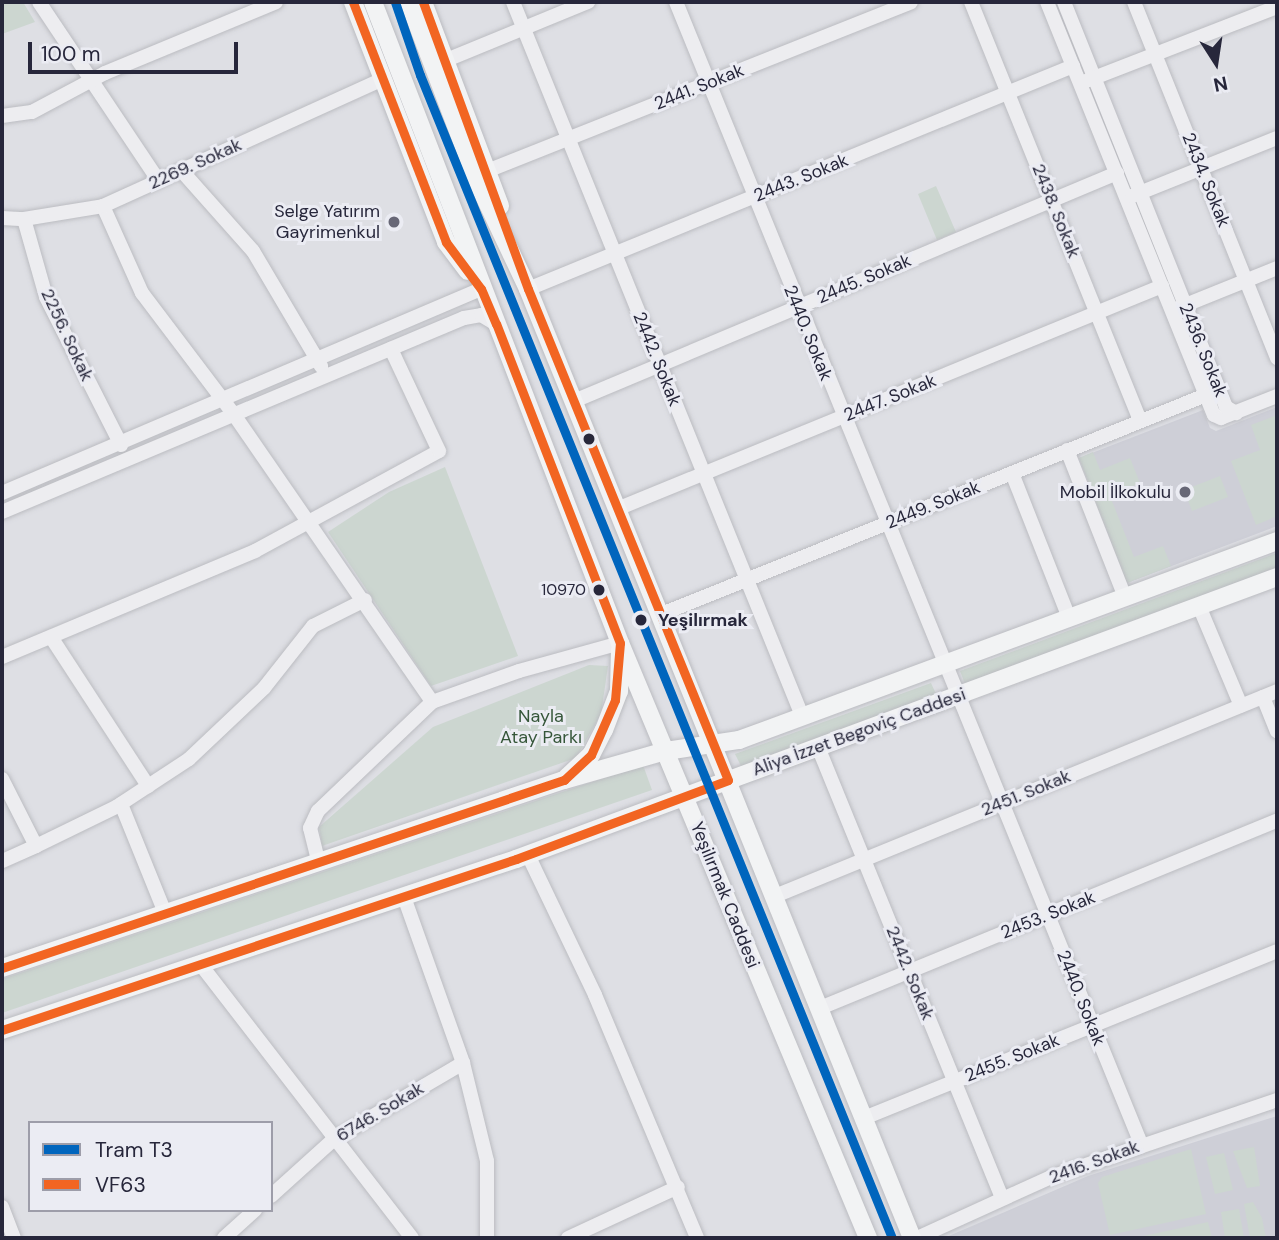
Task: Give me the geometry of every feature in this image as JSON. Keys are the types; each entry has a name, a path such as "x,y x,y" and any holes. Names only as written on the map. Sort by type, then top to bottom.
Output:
{"main road":[{"path":"353,2 446,242 481,289"},
{"name":"Yeşilırmak Caddesi","path":"373,2 481,289 620,643 868,1238"},
{"path":"409,2 477,181 528,289 915,1238"},
{"path":"423,2 528,289"},
{"name":"Aliya İzzet Begoviç Caddesi","path":"2,968 318,860 564,780 666,751 714,745 802,716 1277,541"},
{"name":"Aliya İzzet Begoviç Caddesi","path":"2,1030 528,855 1277,577"},
{"path":"564,780 591,755 604,730 619,691 620,643"}],"street":[{"path":"39,2 158,180"},
{"path":"2,116 32,112 93,80 276,2"},
{"name":"2442. Sokak","path":"513,2 802,716"},
{"path":"444,61 588,2"},
{"name":"2440. Sokak","path":"676,2 842,417 1141,1144"},
{"name":"2441. Sokak","path":"487,171 911,2"},
{"name":"2438. Sokak","path":"971,2 1140,421"},
{"name":"2436. Sokak","path":"1047,2 1073,66 1087,80 1179,308 1229,412 1216,417 1179,308 1162,286 1133,195 1117,173 1087,80 1064,2"},
{"name":"2434. Sokak","path":"1134,2 1277,358"},
{"path":"1087,80 1277,7"},
{"name":"2443. Sokak","path":"528,289 1073,66"},
{"name":"2269. Sokak","path":"2,218 24,219 103,206 381,80"},
{"path":"1133,195 1277,138"},
{"path":"181,170 253,251 326,377"},
{"name":"2445. Sokak","path":"574,401 1117,173"},
{"path":"103,206 142,293 235,416 365,600 432,702"},
{"name":"2256. Sokak","path":"24,219 46,297 121,445"},
{"path":"1179,308 1277,268"},
{"name":"2447. Sokak","path":"617,509 1162,286"},
{"path":"3,489 121,445 481,289"},
{"path":"2,512 464,318 481,315 496,324"},
{"path":"2,657 255,551 439,451 391,349"},
{"name":"2449. Sokak","path":"659,615 1206,394"},
{"path":"1229,412 1277,396"},
{"path":"1067,450 1125,597"},
{"path":"1013,472 1069,618"},
{"path":"2,861 121,804 189,759 264,688 313,626 365,600"},
{"path":"1199,606 1241,706"},
{"path":"51,636 148,786"},
{"path":"318,860 310,828 318,811 432,702 519,671 620,643"},
{"path":"1270,694 1277,731"},
{"name":"2451. Sokak","path":"775,896 1270,694"},
{"name":"2442. Sokak","path":"818,747 1002,1198"},
{"path":"2,779 36,846"},
{"path":"121,804 164,913"},
{"name":"2453. Sokak","path":"820,1008 1277,821"},
{"path":"528,855 678,1187 697,1238"},
{"path":"404,897 463,1063 487,1161 487,1238"},
{"name":"2455. Sokak","path":"864,1118 1277,951"},
{"path":"201,965 412,1238"},
{"name":"6746. Sokak","path":"273,1194 334,1139 463,1063"},
{"name":"2416. Sokak","path":"915,1238 1002,1198 1141,1144 1277,1100"},
{"path":"568,1238 678,1187"},
{"path":"2,1207 13,1238"},
{"path":"224,1238 253,1212"}],"shaded area":[{"name":"Mobil İlkokulu","path":"1277,407 1277,526 1127,583 1079,458 1203,410 1210,428 1216,431"},
{"path":"1277,1116 1277,1238 944,1238 1088,1176"}],"green space":[{"path":"2,2 23,2 35,22 2,34"},
{"path":"936,186 956,232 937,240 918,194"},
{"path":"1277,415 1277,516 1256,525 1231,461 1260,450 1251,425"},
{"path":"1093,452 1100,470 1130,458 1140,483 1110,496 1134,557 1163,546 1171,566 1127,583 1079,458"},
{"path":"445,467 518,656 431,686 328,532 389,492"},
{"path":"1220,476 1228,497 1192,511 1184,490"},
{"path":"1277,553 1277,568 965,684 960,671"},
{"name":"Nayla Atay Parkı","path":"589,665 608,666 601,714 576,758 322,846 319,827 433,727"},
{"path":"931,683 936,694 742,768 735,754"},
{"path":"643,765 652,790 2,1013 2,979"},
{"path":"1254,1147 1260,1186 1247,1188 1233,1151"},
{"path":"1191,1149 1206,1214 1110,1235 1098,1183 1102,1177"},
{"path":"1224,1153 1233,1190 1215,1194 1206,1157"},
{"path":"1253,1202 1262,1218 1266,1238 1250,1238 1244,1204"},
{"path":"1239,1209 1244,1238 1225,1238 1221,1212"},
{"path":"1208,1222 1212,1238 1134,1238"}],"tram line":[{"name":"T3","path":"395,2 420,75 892,1238"}],"transit line":[{"name":"VF63","path":"2,968 564,780 591,755 615,700 620,643 496,324 481,289 446,242 353,2"},
{"name":"VF63","path":"2,1030 516,859 728,780 528,289 423,2"}],"place":[{"name":"Selge Yatırım Gayrimenkul","path":"394,222"},
{"name":"Mobil İlkokulu","path":"1185,492"},
{"name":"10970","path":"599,590"},
{"name":"Yeşilırmak","path":"641,620"}]}
